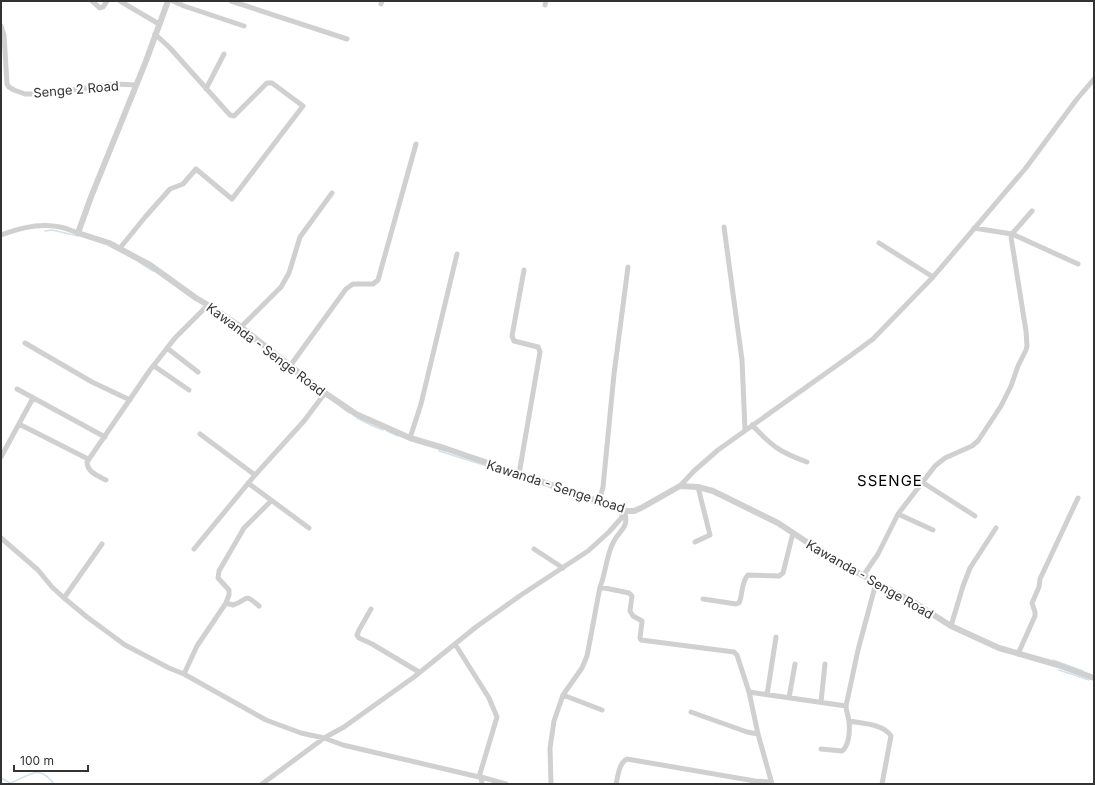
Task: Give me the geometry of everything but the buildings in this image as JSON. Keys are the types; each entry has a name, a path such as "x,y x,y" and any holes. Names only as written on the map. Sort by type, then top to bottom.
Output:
{"street":[{"path":"92,1 100,8 103,7 107,1"},
{"path":"120,1 159,24"},
{"path":"1,235 23,228 42,226 60,227 78,233 86,209 168,1"},
{"path":"173,1 244,26"},
{"path":"230,1 347,40"},
{"name":"Senge 2 Road","path":"1,26 4,40 7,84 14,90 25,94 43,94 115,84 136,85"},
{"path":"120,248 170,189 183,184 196,169 232,199 303,106 270,82 267,83 236,114 232,116 170,48 155,34"},
{"path":"206,89 224,54"},
{"path":"680,486 694,470 718,450 873,338 933,276 974,228 1024,169 1094,79"},
{"path":"290,366 346,288 353,284 373,284 378,280 416,144"},
{"path":"241,327 281,287 289,273 300,237 332,193"},
{"path":"862,576 878,554 898,514 922,482 935,466 945,458 972,446 978,441 1006,397 1027,346 1026,331 1012,245 1012,234 1032,211"},
{"path":"724,227 742,360 745,430"},
{"path":"974,228 1012,234 1078,264"},
{"name":"Kawanda - Senge Road","path":"78,233 109,242 150,265 196,298 241,327 325,393 356,414 410,438 520,474 626,512 641,508 680,486 698,487 721,494 793,532 834,560 914,603 951,626 999,648 1058,665 1094,678"},
{"path":"879,243 933,276"},
{"path":"410,438 421,404 457,254"},
{"path":"599,502 603,487 614,374 628,267"},
{"path":"520,474 540,352 538,347 514,341 512,336 524,270"},
{"path":"106,480 91,472 86,464 88,460 167,348 208,305"},
{"path":"25,343 92,382 130,400"},
{"path":"167,348 198,372"},
{"path":"154,366 189,390"},
{"path":"17,389 105,437"},
{"path":"194,549 248,483 304,421 325,393"},
{"path":"1,458 33,398"},
{"path":"19,424 88,460"},
{"path":"752,425 773,447 783,453 806,462"},
{"path":"200,434 255,475"},
{"path":"922,482 976,516"},
{"path":"248,483 309,528"},
{"path":"695,542 710,535 698,487"},
{"path":"1018,654 1035,616 1032,603 1039,587 1040,579 1078,498"},
{"path":"184,674 197,646 226,603 230,592 218,578 219,571 244,528 271,501"},
{"path":"262,784 324,738 344,727 510,603 588,551 609,532 626,512"},
{"path":"551,784 550,748 554,721 563,695 582,668 587,656 600,587 604,578 610,549 621,530 626,526 626,512"},
{"path":"898,514 933,530"},
{"path":"951,626 970,568 996,528"},
{"path":"704,599 736,604 739,603 741,599 744,581 748,575 779,576 783,573 793,532"},
{"path":"1,538 38,570 64,598 87,617 126,644 169,668 184,674 266,720 301,733 324,738 344,745 506,784"},
{"path":"64,598 102,544"},
{"path":"534,549 562,568"},
{"path":"822,748 842,751 845,749 847,744 849,721 846,714 846,706 858,650 876,583"},
{"path":"600,587 629,593 632,596 630,612 633,616 642,620 641,640 734,652 739,658 749,692 771,783 627,759 621,765 616,784"},
{"path":"226,603 234,605 246,598 250,598 259,606"},
{"path":"371,609 357,636 419,672"},
{"path":"767,695 776,637"},
{"path":"455,644 490,698 497,718 480,777 482,784"},
{"path":"789,698 795,664"},
{"path":"821,702 825,664"},
{"path":"749,692 846,706"},
{"path":"563,695 602,710"},
{"path":"691,712 747,732 758,734"},
{"path":"849,721 885,729 891,736 882,784"}],"waterway":[{"path":"45,231 52,230 78,236"},
{"path":"139,262 153,271"},
{"path":"251,338 259,345"},
{"path":"262,348 275,358"},
{"path":"278,360 294,373"},
{"path":"295,374 314,388"},
{"path":"341,407 349,413"},
{"path":"357,418 383,430"},
{"path":"387,431 398,436"},
{"path":"439,451 490,467"},
{"path":"532,481 585,500"},
{"path":"592,503 618,512 620,517"},
{"path":"1053,660 1083,671"},
{"path":"1059,670 1089,680"},
{"path":"1,778 10,783 38,772 48,777 54,784"}],"district":[{"name":"SSENGE","path":"890,480"}]}
